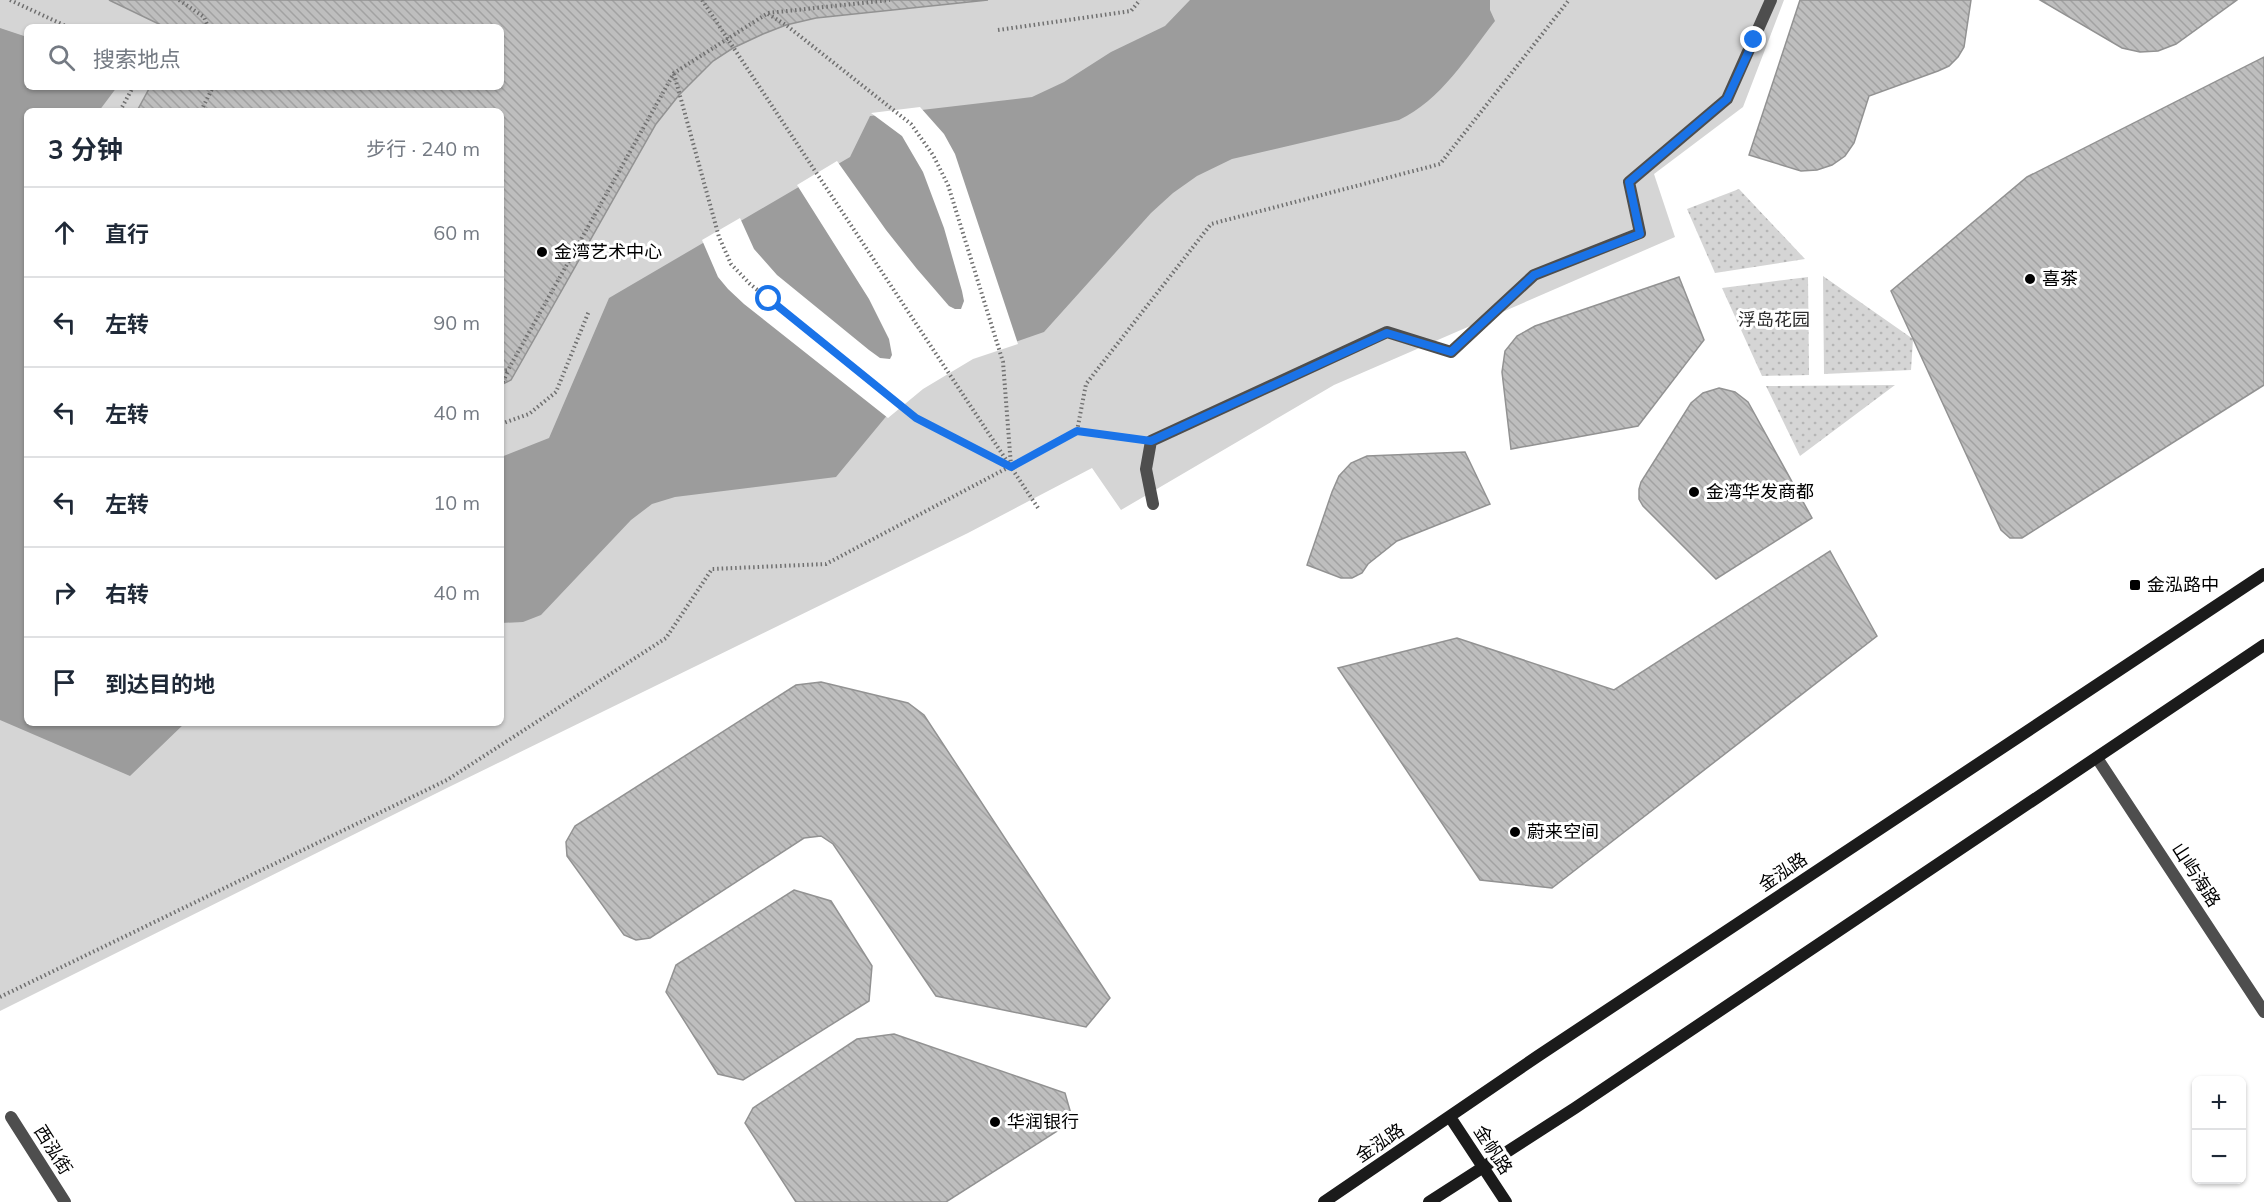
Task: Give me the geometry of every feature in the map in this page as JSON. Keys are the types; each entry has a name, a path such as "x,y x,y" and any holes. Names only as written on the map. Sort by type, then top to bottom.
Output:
{"street":[{"path":"1153,504 1146,469 1151,441 1387,333 1451,352 1534,275 1640,234 1629,182 1727,99 1771,0"},
{"name":"金泓路","path":"1324,1202 1538,1056 2264,574"},
{"path":"1429,1202 2264,645"},
{"name":"山屿海路","path":"2097,758 2264,1012"},
{"name":"金帆路","path":"1450,1117 1506,1202"},
{"name":"西泓街","path":"11,1118 65,1202"}],"path":[{"path":"10,0 62,24"},
{"path":"179,0 204,17 207,24"},
{"path":"702,0 1038,508"},
{"path":"504,379 674,73 768,13 890,0"},
{"path":"998,30 1131,11 1140,0"},
{"path":"1077,431 1086,384 1211,224 1440,164 1569,0"},
{"path":"768,13 911,124 933,155 948,185 1003,362 1011,467"},
{"path":"674,73 719,237 731,264 750,284 916,418 1011,467"},
{"path":"122,108 131,90"},
{"path":"202,108 212,90"},
{"path":"504,423 529,414 556,392 589,311"},
{"path":"504,371 508,370"},
{"path":"0,997 447,780 666,638 712,569 826,564 1077,431 1151,441"}],"green space":[{"path":"0,0 1784,0 1743,107 1654,174 1675,237 1334,385 1121,510 1092,468 968,533 451,786 0,1011"},
{"name":"浮岛花园","path":"1739,189 1805,259 1715,273 1687,209"},
{"name":"浮岛花园","path":"1823,276 1913,339 1911,370 1824,374"},
{"name":"浮岛花园","path":"1808,277 1809,375 1762,376 1722,288"},
{"path":"1895,385 1800,456 1766,386"}],"shaded area":[{"path":"1190,0 1490,0 1490,10 1495,21 1440,89 1428,101 1399,120 1232,159 1197,176 1151,213 1044,332 972,357 921,386 889,413 836,477 675,497 652,504 631,520 541,615 523,622 504,623 504,456 549,438 609,298 850,157 870,116 1032,97 1064,82 1111,52 1165,26"},
{"path":"0,28 24,36 24,90 115,90 101,108 24,108 24,726 182,726 130,776 0,720"}],"pier":[{"path":"920,107 944,134 955,154 1018,344 973,359 923,389 888,418 728,289 718,277 702,240 740,218 754,249 777,275 869,350 880,358 890,359 892,355 889,339 869,299 797,185 837,161 917,269 949,306 961,309 964,301 962,291 944,228 923,172 902,136 871,113"}],"building":[{"name":"金湾艺术中心","path":"109,0 988,0 816,18 786,25 763,34 733,48 713,61 679,95 656,124 511,380 504,384 504,108 139,108 148,90 504,90 504,24 159,24"},
{"path":"1800,0 1971,0 1964,47 1958,57 1949,66 1938,71 1869,96 1854,143 1845,156 1832,165 1817,170 1801,171 1749,155"},
{"path":"2040,0 2237,0 2176,44 2158,51 2140,52 2122,48"},
{"path":"2264,57 2264,385 2022,538 2010,538 2001,530 1891,291 2027,177"},
{"path":"1679,277 1704,340 1638,426 1511,449 1502,372 1505,351 1517,336 1535,326"},
{"path":"1719,388 1735,392 1748,402 1812,518 1716,579 1643,506 1639,499 1639,489 1641,482 1691,403 1703,393"},
{"path":"1465,452 1490,504 1397,541 1368,564 1362,573 1352,578 1341,578 1307,565 1332,492 1339,476 1351,463 1367,456"},
{"path":"1830,551 1877,636 1552,888 1480,880 1338,668 1457,638 1614,690"},
{"path":"821,682 908,703 924,715 1110,998 1086,1027 936,996 833,844 821,836 804,838 650,938 636,940 624,935 567,856 566,842 575,826 796,685"},
{"path":"794,890 831,901 872,966 869,1001 743,1080 718,1074 666,992 676,965"},
{"path":"894,1034 1065,1093 1073,1121 946,1202 796,1202 745,1123 753,1108 857,1039"}],"place":[{"name":"金湾艺术中心","path":"542,252"},
{"name":"喜茶","path":"2030,279"},
{"name":"金湾华发商都","path":"1694,492"},
{"name":"金泓路中","path":"2135,585"},
{"name":"蔚来空间","path":"1515,832"},
{"name":"华润银行","path":"995,1122"}],"route":[{"path":"769,299 916,418 1011,467 1077,431 1151,441 1387,333 1451,352 1534,275 1640,234 1629,182 1727,99 1754,40"}]}
